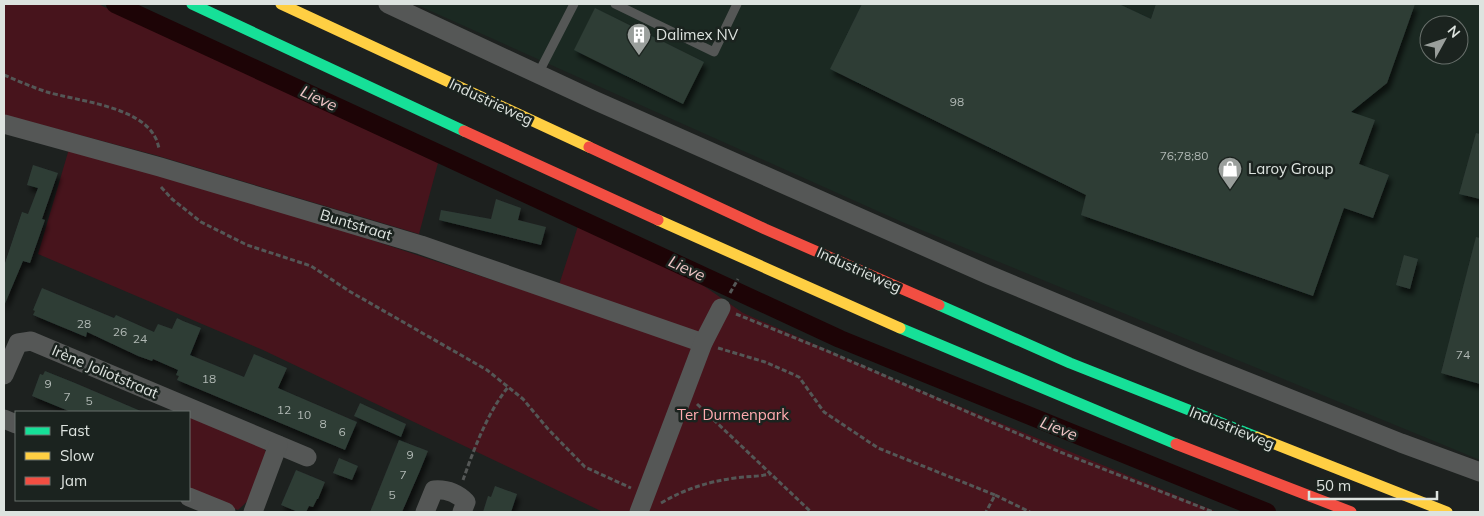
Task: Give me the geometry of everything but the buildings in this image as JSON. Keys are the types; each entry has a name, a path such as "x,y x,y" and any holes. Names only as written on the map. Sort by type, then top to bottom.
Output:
{"highway":[{"path":"192,4 754,263 970,357 1196,452 1351,512"},
{"name":"Industrieweg","path":"281,4 747,221 1070,363 1447,512"}],"street":[{"path":"388,4 538,74 988,276 1193,360 1480,472"},
{"name":"Buntstraat","path":"4,124 160,167 421,246 703,343"},
{"path":"642,504 703,343 721,308"},
{"name":"Irène Joliotstraat","path":"4,375 18,343 31,341 308,457"},
{"path":"253,512 278,445"},
{"path":"425,512 434,490 442,490 460,504"},
{"path":"190,497 226,512"}],"lane":[{"path":"538,74 574,4"},
{"path":"615,4 714,52 738,4"}],"path":[{"path":"4,76 47,92 104,106 135,118 147,127 155,138 159,150 160,185 172,199 200,222 247,246 311,266 349,291 487,370 523,399 548,429 585,467 649,508 687,489 707,483 742,476 760,477 770,474"},
{"path":"721,308 832,353 1060,452 1213,512"},
{"path":"703,343 765,362 798,378 824,412 878,448 995,495 1030,512"},
{"path":"460,504 474,450 499,397 509,386"},
{"path":"685,393 811,512"},
{"path":"986,512 995,495"}],"shaded area":[{"path":"415,4 1480,4 1480,460 902,222"}],"green space":[{"path":"4,4 98,4 438,163 419,234 155,155 4,115"},
{"name":"Ter Durmenpark","path":"69,149 329,226 672,339 559,285 578,226 685,273 743,313 910,386 1217,512 603,512 263,350 38,254"},
{"path":"190,414 261,445 267,453 250,499 238,510 190,490"}],"waterway":[{"name":"Lieve","path":"115,4 840,339 1267,512"}],"traffic: fast":[{"path":"192,4 464,131"},
{"path":"939,305 1070,363 1257,437"},
{"path":"900,328 1176,444"}],"traffic: slow":[{"path":"281,4 589,147"},
{"path":"658,220 900,328"},
{"path":"1257,437 1447,512"}],"traffic: jam":[{"path":"464,131 658,220"},
{"path":"589,147 765,229 939,305"},
{"path":"1176,444 1351,512"}],"place":[{"name":"Dalimex NV","path":"639,56"},
{"name":"Laroy Group","path":"1230,190"}]}
